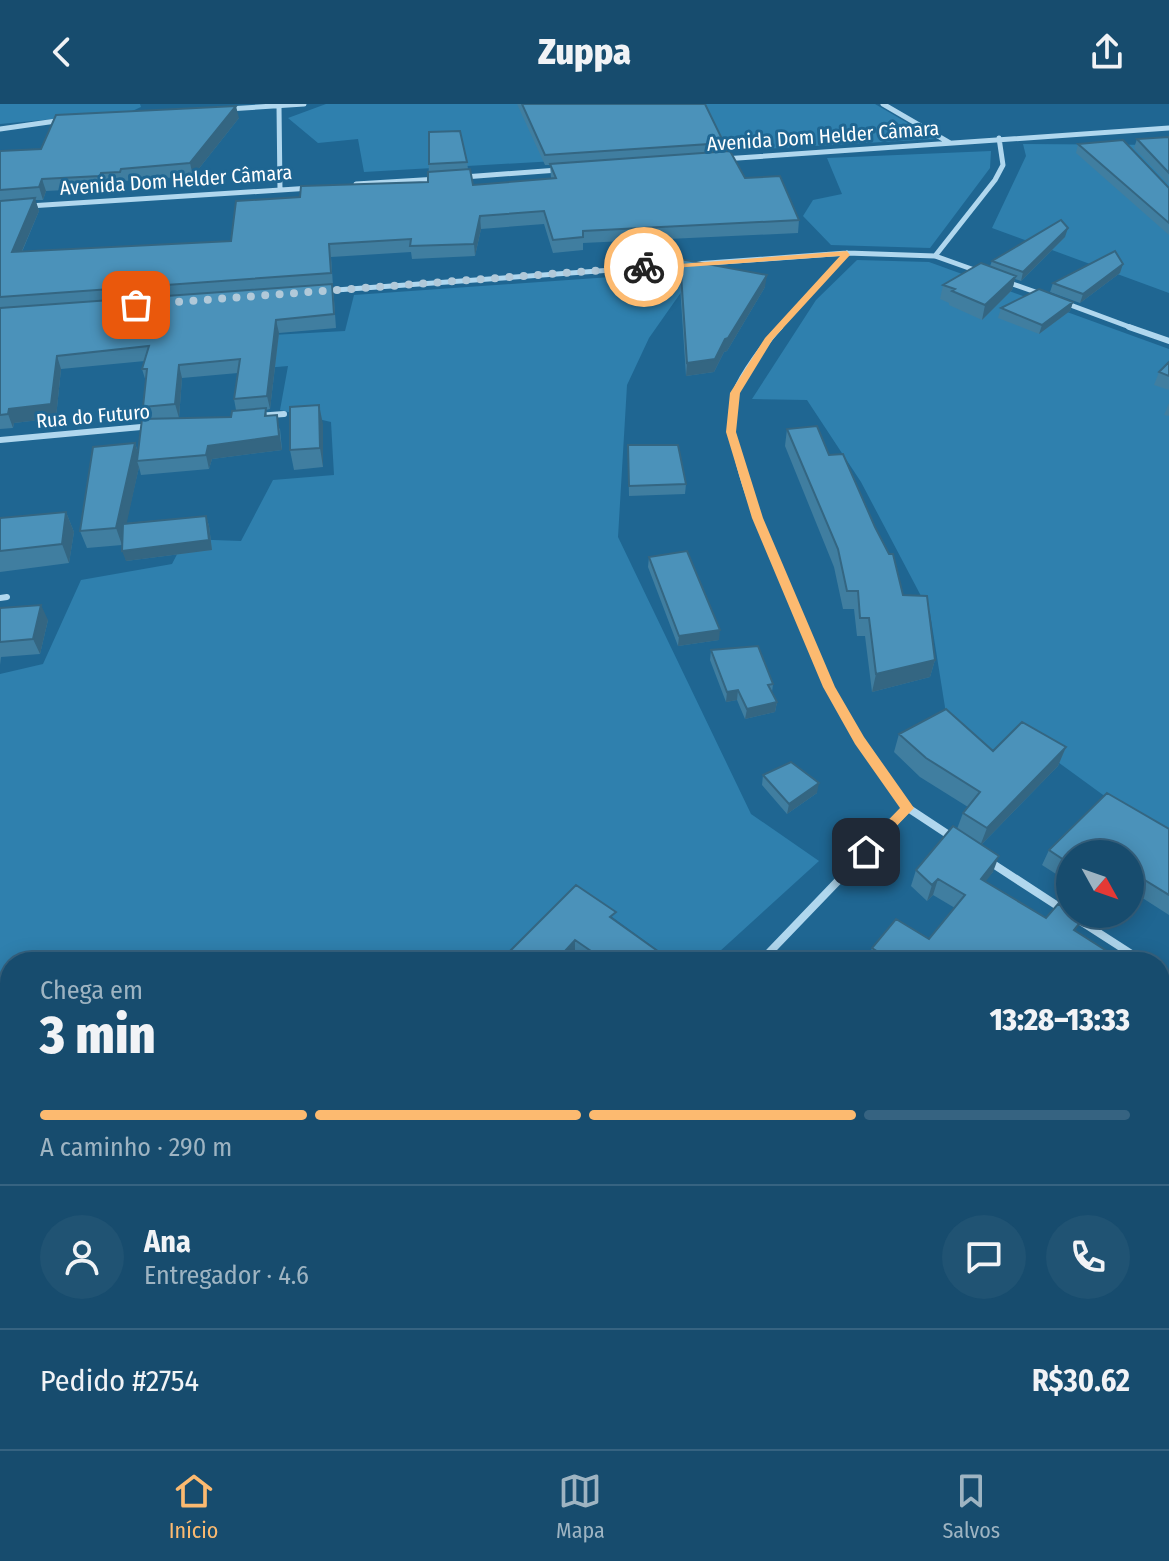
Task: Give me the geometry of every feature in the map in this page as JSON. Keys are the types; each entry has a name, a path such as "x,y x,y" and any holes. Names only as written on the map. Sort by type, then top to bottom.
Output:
{"street":[{"path":"217,110 304,104"},
{"path":"883,104 950,143"},
{"path":"279,106 280,190"},
{"path":"0,129 76,120"},
{"name":"Avenida Dom Helder Câmara","path":"717,160 1169,128"},
{"path":"1112,132 1122,142"},
{"path":"935,256 995,180 1003,165 999,138"},
{"path":"343,185 561,170"},
{"name":"Avenida Dom Helder Câmara","path":"16,207 312,187"},
{"path":"847,253 769,338 735,393 731,432 757,518 829,687 859,741 908,808 970,849"},
{"path":"312,292 847,253 935,256 1169,341"},
{"path":"252,417 284,414"},
{"name":"Rua do Futuro","path":"0,440 158,426"},
{"path":"770,952 908,808"},
{"path":"983,857 1056,905"},
{"path":"1092,928 1129,952"}],"shaded area":[{"path":"0,104 140,104 141,107 130,112 0,124"},
{"path":"326,104 875,104 935,139 364,172 358,139 318,143 288,118"},
{"path":"1023,144 1169,145 1169,293 992,228 1026,156"},
{"path":"991,151 990,168 930,248 831,245 803,216 813,200 842,194 827,158"},
{"path":"857,260 929,262 1169,349 1169,843 1051,757 1012,733 974,767 948,726 930,613 861,482 807,400 752,399 816,300"},
{"path":"696,271 649,338 627,385 618,537 751,814 819,861 719,952 660,952 575,890 509,952 0,952 0,674 43,664 81,580 172,564 185,539 241,541 273,480 334,475 331,422 280,410 288,366 241,370 236,337 345,331 354,295"}],"building":[{"path":"522,104 705,104 724,143 545,155"},
{"path":"236,106 190,163 121,169 120,172 101,173 100,176 42,179 39,187 0,190 0,151 41,149 56,115"},
{"path":"460,131 467,162 429,164 429,132"},
{"path":"1169,137 1169,173 1137,139"},
{"path":"1123,140 1169,188 1169,223 1078,144"},
{"path":"730,151 745,178 780,176 799,220 583,231 583,237 553,240 544,211 480,216 474,244 410,246 411,239 329,244 331,273 0,297 0,201 35,198 12,252 231,241 236,201 300,197 301,186 428,182 428,172 470,169 473,185 556,178 550,164"},
{"path":"1061,220 1068,228 1023,272 992,261"},
{"path":"1115,251 1123,264 1083,294 1053,283"},
{"path":"680,259 767,275 715,359 687,363"},
{"path":"981,263 1016,276 985,305 943,285"},
{"path":"332,284 334,314 276,320 267,396 234,399 240,359 179,365 175,404 143,407 147,369 142,369 149,346 57,356 51,404 9,409 8,414 0,415 0,308"},
{"path":"1039,289 1073,302 1042,325 1001,308"},
{"path":"1169,362 1169,376 1159,372"},
{"path":"319,405 320,448 290,450 290,407"},
{"path":"266,408 265,416 277,415 279,436 208,446 206,455 137,461 142,419 231,417 232,411"},
{"path":"817,426 829,455 843,454 875,527 889,554 893,554 903,595 927,596 935,660 876,674 869,618 860,618 858,591 847,591 838,549 787,429"},
{"path":"135,443 116,528 80,531 93,447"},
{"path":"628,445 678,445 686,484 629,486"},
{"path":"66,512 62,544 0,551 0,518"},
{"path":"206,516 209,540 122,551 123,524"},
{"path":"687,551 720,630 679,636 649,557"},
{"path":"41,605 33,639 0,642 0,608"},
{"path":"758,646 773,684 768,685 777,702 747,709 738,690 727,692 711,650"},
{"path":"946,709 993,751 1022,722 1066,747 987,828 963,813 980,792 926,758 899,734"},
{"path":"791,762 819,783 789,804 763,775"},
{"path":"1107,793 1169,829 1169,895 1144,880 1144,840 1059,840"},
{"path":"953,826 999,856 981,879 1046,918 1056,906 1056,928 1076,928 1074,930 1108,952 878,952 872,948 896,919 929,939 965,895 938,879 932,885 916,870"},
{"path":"1056,843 1056,855 1049,850"},
{"path":"576,885 616,912 610,917 659,952 592,952 575,940 564,952 509,952"}],"way so far":[{"path":"136,305 644,267"}],"route":[{"path":"644,267 847,253 769,338 735,393 731,432 757,518 829,687 859,741 908,808 866,852"}]}
